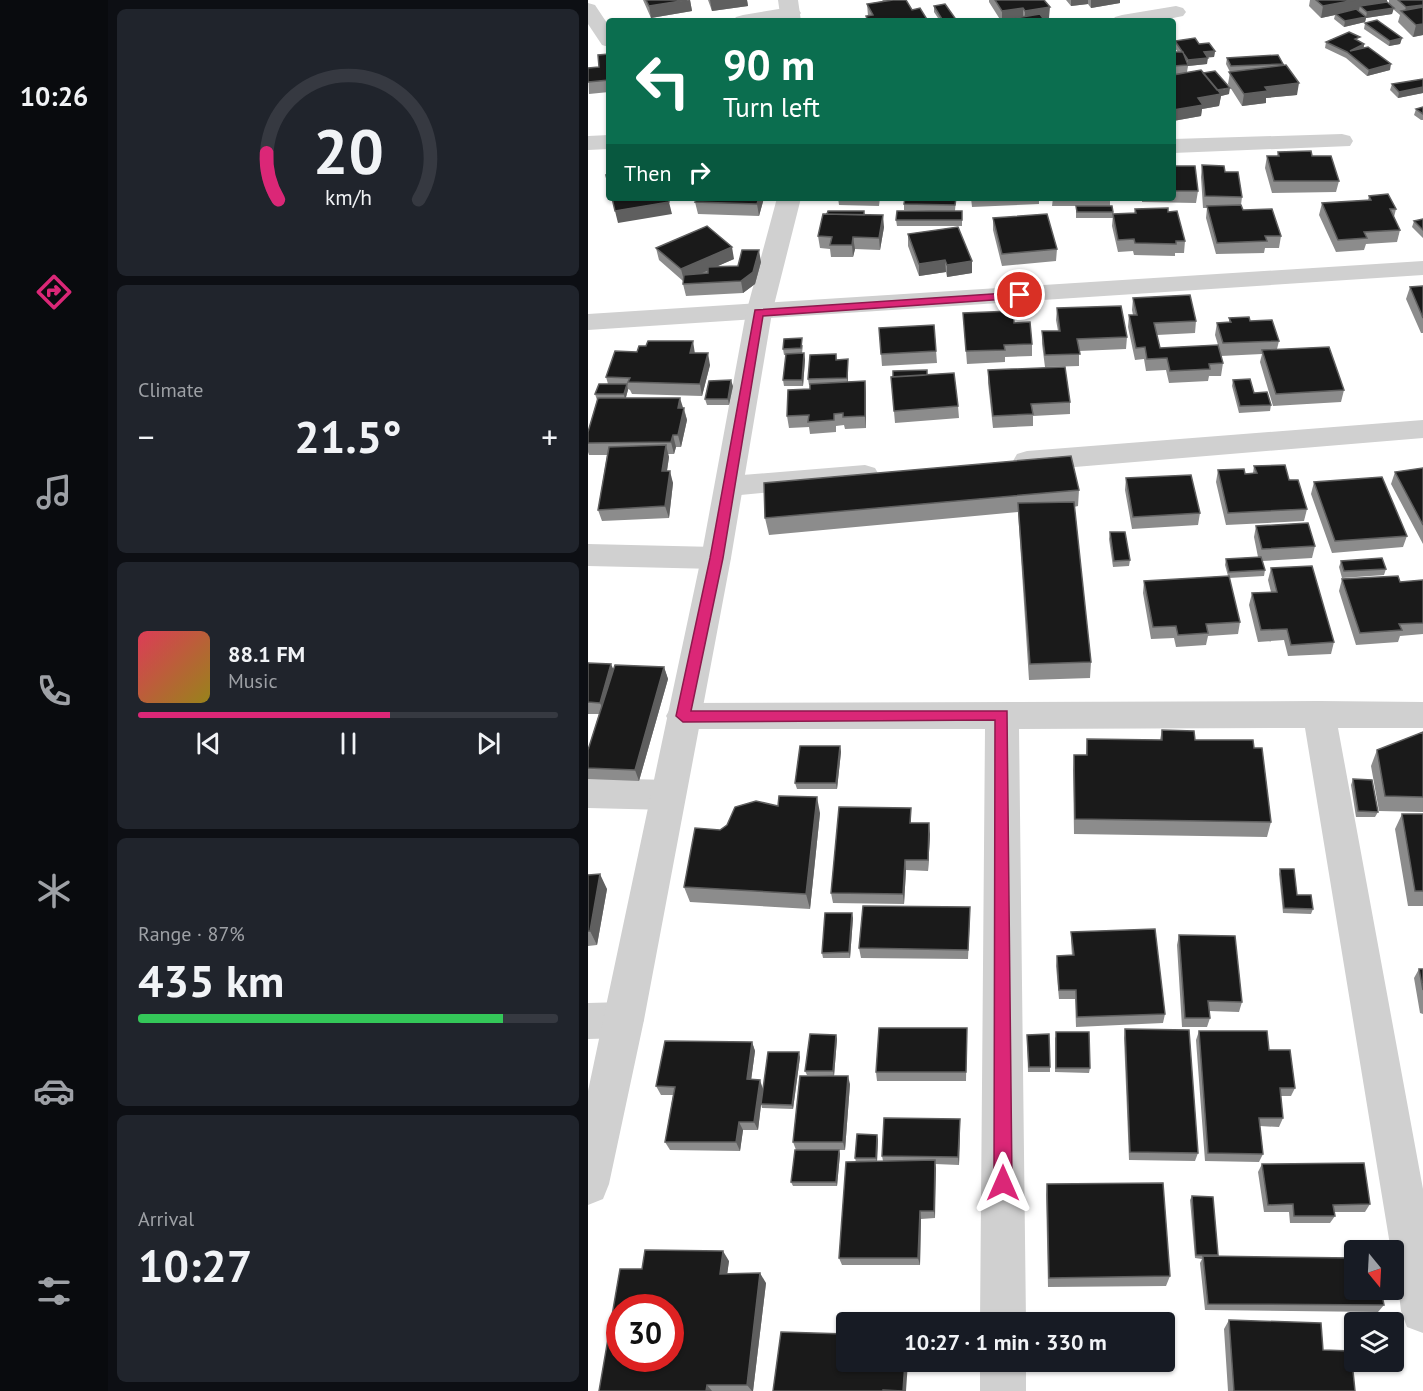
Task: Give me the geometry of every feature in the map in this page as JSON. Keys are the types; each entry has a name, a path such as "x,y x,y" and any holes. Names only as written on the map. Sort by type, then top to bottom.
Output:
{"street":[{"path":"588,9 606,37"},
{"path":"757,18 790,11"},
{"path":"1140,18 1176,12"},
{"path":"588,46 606,43"},
{"path":"1176,146 1342,141"},
{"path":"588,143 606,142"},
{"path":"588,1184 606,1021 669,795 730,486 759,313 788,201"},
{"path":"588,322 759,313 1423,268"},
{"path":"1005,463 1423,429"},
{"path":"730,486 897,472"},
{"path":"588,555 716,558"},
{"path":"1319,714 1423,1311"},
{"path":"1002,715 1003,1312"},
{"path":"683,716 1423,715"},
{"path":"588,793 669,795"},
{"path":"1003,1372 1003,1391"}],"building":[{"path":"646,0 687,0 649,6"},
{"path":"906,0 912,10 920,8 926,18 867,18 866,16 873,15 867,4"},
{"path":"995,0 1044,0 1050,7 1025,11 1023,8 1002,11"},
{"path":"1316,0 1355,0 1323,6"},
{"path":"1398,0 1423,0 1423,5 1406,7"},
{"path":"1387,2 1394,8 1367,12 1360,6"},
{"path":"945,4 955,18 941,18 934,6"},
{"path":"1423,7 1423,24 1416,25 1401,11"},
{"path":"1356,9 1366,17 1345,21 1336,14"},
{"path":"1040,14 1043,18 1015,18"},
{"path":"1377,20 1402,38 1390,41 1365,23"},
{"path":"1349,32 1360,37 1355,39 1364,44 1350,51 1368,47 1391,64 1369,70 1347,52 1326,42"},
{"path":"1195,38 1199,44 1209,43 1215,51 1204,52 1208,58 1188,60 1176,41"},
{"path":"1176,52 1183,52 1188,65 1176,66"},
{"path":"606,54 606,80 588,82 588,68 599,67 598,55"},
{"path":"1278,55 1283,64 1231,66 1227,58"},
{"path":"1286,65 1299,83 1265,87 1268,91 1244,94 1229,72"},
{"path":"1201,70 1221,94 1198,98 1203,105 1176,110 1176,74"},
{"path":"1215,71 1230,88 1217,90 1203,73"},
{"path":"1423,79 1423,87 1399,92 1392,84"},
{"path":"1423,107 1423,114 1416,109"},
{"path":"1311,151 1312,156 1331,156 1339,181 1274,181 1267,156 1279,156 1278,152"},
{"path":"1202,165 1224,166 1225,172 1238,172 1242,197 1205,196"},
{"path":"1176,166 1195,166 1198,191 1176,191"},
{"path":"1388,194 1396,209 1390,209 1400,230 1364,232 1367,238 1338,240 1322,203 1371,200 1369,196"},
{"path":"613,201 669,202 615,211"},
{"path":"696,201 758,201 757,204"},
{"path":"904,201 956,201 955,205 904,204"},
{"path":"1241,205 1243,210 1272,209 1281,236 1265,236 1267,241 1217,243 1207,206"},
{"path":"1076,206 1112,206 1113,212 1077,212"},
{"path":"1168,208 1168,212 1177,211 1185,241 1176,241 1176,244 1135,243 1134,239 1118,240 1113,214 1136,213 1135,209"},
{"path":"828,211 864,211 864,215 827,214"},
{"path":"897,211 962,211 962,220 896,220"},
{"path":"823,214 883,215 879,238 853,237 852,245 830,245 832,237 818,236"},
{"path":"1047,214 1057,249 1002,254 993,218"},
{"path":"1423,219 1423,230 1414,221"},
{"path":"707,226 732,247 681,269 656,248"},
{"path":"958,227 972,261 947,265 945,260 919,264 908,234"},
{"path":"742,250 759,250 753,272 741,281 683,284 684,275 708,273 708,267 738,266"},
{"path":"1423,286 1423,318 1410,287"},
{"path":"1190,295 1196,321 1154,323 1160,348 1218,345 1223,363 1209,364 1210,369 1170,371 1167,358 1147,359 1145,347 1136,348 1129,315 1137,315 1133,298"},
{"path":"1121,306 1127,337 1077,339 1080,354 1045,355 1042,331 1060,331 1057,308"},
{"path":"1013,311 1014,323 1030,322 1032,344 1004,345 1005,350 966,351 963,313"},
{"path":"1249,317 1250,321 1272,320 1279,341 1223,343 1217,323 1231,322 1229,318"},
{"path":"934,325 936,351 881,354 879,328"},
{"path":"802,338 801,348 783,349 784,339"},
{"path":"648,341 693,341 690,353 708,353 700,384 628,382 630,378 606,377 615,351 637,352 639,346 646,346"},
{"path":"1329,347 1344,390 1276,394 1262,350"},
{"path":"804,353 802,380 783,380 786,354"},
{"path":"836,354 836,360 848,359 847,378 808,379 810,355"},
{"path":"1065,367 1070,402 1031,404 1033,414 993,416 988,370"},
{"path":"927,370 927,375 893,377 893,371"},
{"path":"954,373 958,406 894,411 891,377"},
{"path":"1250,379 1254,393 1267,392 1271,405 1240,406 1233,380"},
{"path":"731,380 728,399 705,399 709,381"},
{"path":"865,381 865,416 843,417 843,413 834,414 834,420 808,422 809,415 787,416 788,390 810,389 810,384"},
{"path":"599,384 627,384 624,394 595,394"},
{"path":"598,398 680,398 678,408 684,408 678,435 673,435 671,442 588,443 588,432"},
{"path":"666,445 662,471 670,471 665,506 598,510 609,447"},
{"path":"1071,456 1079,490 765,518 764,483"},
{"path":"1285,465 1289,480 1298,480 1307,509 1228,513 1218,470 1244,469 1245,474 1257,473 1254,466"},
{"path":"1423,468 1423,525 1395,472"},
{"path":"1191,475 1200,513 1133,517 1126,478"},
{"path":"1382,477 1407,536 1335,541 1314,482"},
{"path":"1074,502 1091,662 1030,664 1018,503"},
{"path":"1308,523 1315,546 1262,549 1256,526"},
{"path":"1110,532 1125,532 1130,560 1114,561"},
{"path":"1261,557 1265,570 1229,572 1226,559"},
{"path":"1382,558 1386,569 1344,571 1341,561"},
{"path":"1312,566 1334,642 1291,645 1287,629 1261,630 1252,593 1277,592 1271,568"},
{"path":"1229,576 1240,622 1206,624 1208,633 1178,635 1176,626 1153,627 1144,581"},
{"path":"1398,576 1400,582 1423,580 1423,623 1399,624 1402,630 1360,633 1342,579"},
{"path":"588,663 611,664 600,703 588,702"},
{"path":"615,665 664,667 635,770 588,768 588,750"},
{"path":"1162,730 1194,731 1195,740 1253,740 1254,748 1262,748 1271,822 1075,819 1074,755 1087,755 1087,739 1162,740"},
{"path":"1423,732 1423,797 1385,796 1377,750"},
{"path":"800,746 840,746 836,783 795,783"},
{"path":"1353,779 1372,780 1378,812 1358,811"},
{"path":"779,796 817,797 806,894 684,887 695,828 720,830 727,825 735,807 756,801 778,806"},
{"path":"839,807 911,808 910,823 929,823 928,860 905,860 903,894 831,893"},
{"path":"1402,814 1423,814 1423,891 1415,891"},
{"path":"1280,869 1294,869 1297,895 1311,895 1313,909 1284,908"},
{"path":"600,874 590,931 588,931 588,875"},
{"path":"863,906 970,907 968,950 859,948"},
{"path":"825,913 852,913 849,952 822,953"},
{"path":"1155,929 1165,1014 1077,1017 1076,990 1059,990 1057,956 1074,955 1071,932"},
{"path":"1179,935 1235,936 1242,1002 1208,1001 1210,1018 1185,1018"},
{"path":"1419,969 1423,969 1423,990"},
{"path":"879,1028 967,1028 966,1072 876,1072"},
{"path":"1125,1029 1189,1030 1198,1153 1130,1152"},
{"path":"1199,1031 1267,1031 1269,1050 1290,1050 1295,1088 1280,1088 1283,1118 1259,1118 1263,1154 1208,1153"},
{"path":"1056,1032 1089,1032 1090,1068 1056,1068"},
{"path":"810,1034 836,1035 833,1071 805,1071"},
{"path":"1049,1034 1050,1067 1029,1067 1027,1035"},
{"path":"665,1041 752,1042 747,1079 760,1080 754,1122 739,1122 736,1142 665,1142 675,1087 656,1086"},
{"path":"768,1052 799,1052 792,1105 761,1104"},
{"path":"800,1076 848,1076 843,1142 793,1142"},
{"path":"884,1118 960,1119 958,1157 882,1156"},
{"path":"857,1134 877,1135 876,1158 855,1158"},
{"path":"795,1150 839,1150 836,1182 791,1182"},
{"path":"935,1160 934,1211 920,1211 918,1258 839,1258 846,1162"},
{"path":"1364,1163 1370,1204 1333,1205 1335,1216 1294,1216 1293,1204 1268,1205 1262,1164"},
{"path":"1163,1183 1170,1276 1049,1278 1047,1184"},
{"path":"1192,1196 1213,1197 1218,1255 1196,1255"},
{"path":"645,1250 723,1251 720,1274 760,1273 747,1385 707,1385 706,1391 599,1391 606,1350 606,1372 684,1372 684,1294 616,1294 620,1269 642,1269"},
{"path":"1203,1256 1344,1258 1344,1300 1383,1300 1384,1305 1208,1304"},
{"path":"1229,1320 1321,1323 1323,1350 1344,1351 1344,1372 1353,1372 1355,1391 1234,1391"},
{"path":"781,1332 836,1334 836,1372 904,1372 903,1391 773,1391"}],"route":[{"path":"1003,1183 1002,715 683,716 730,486 759,313 1020,295"}]}
